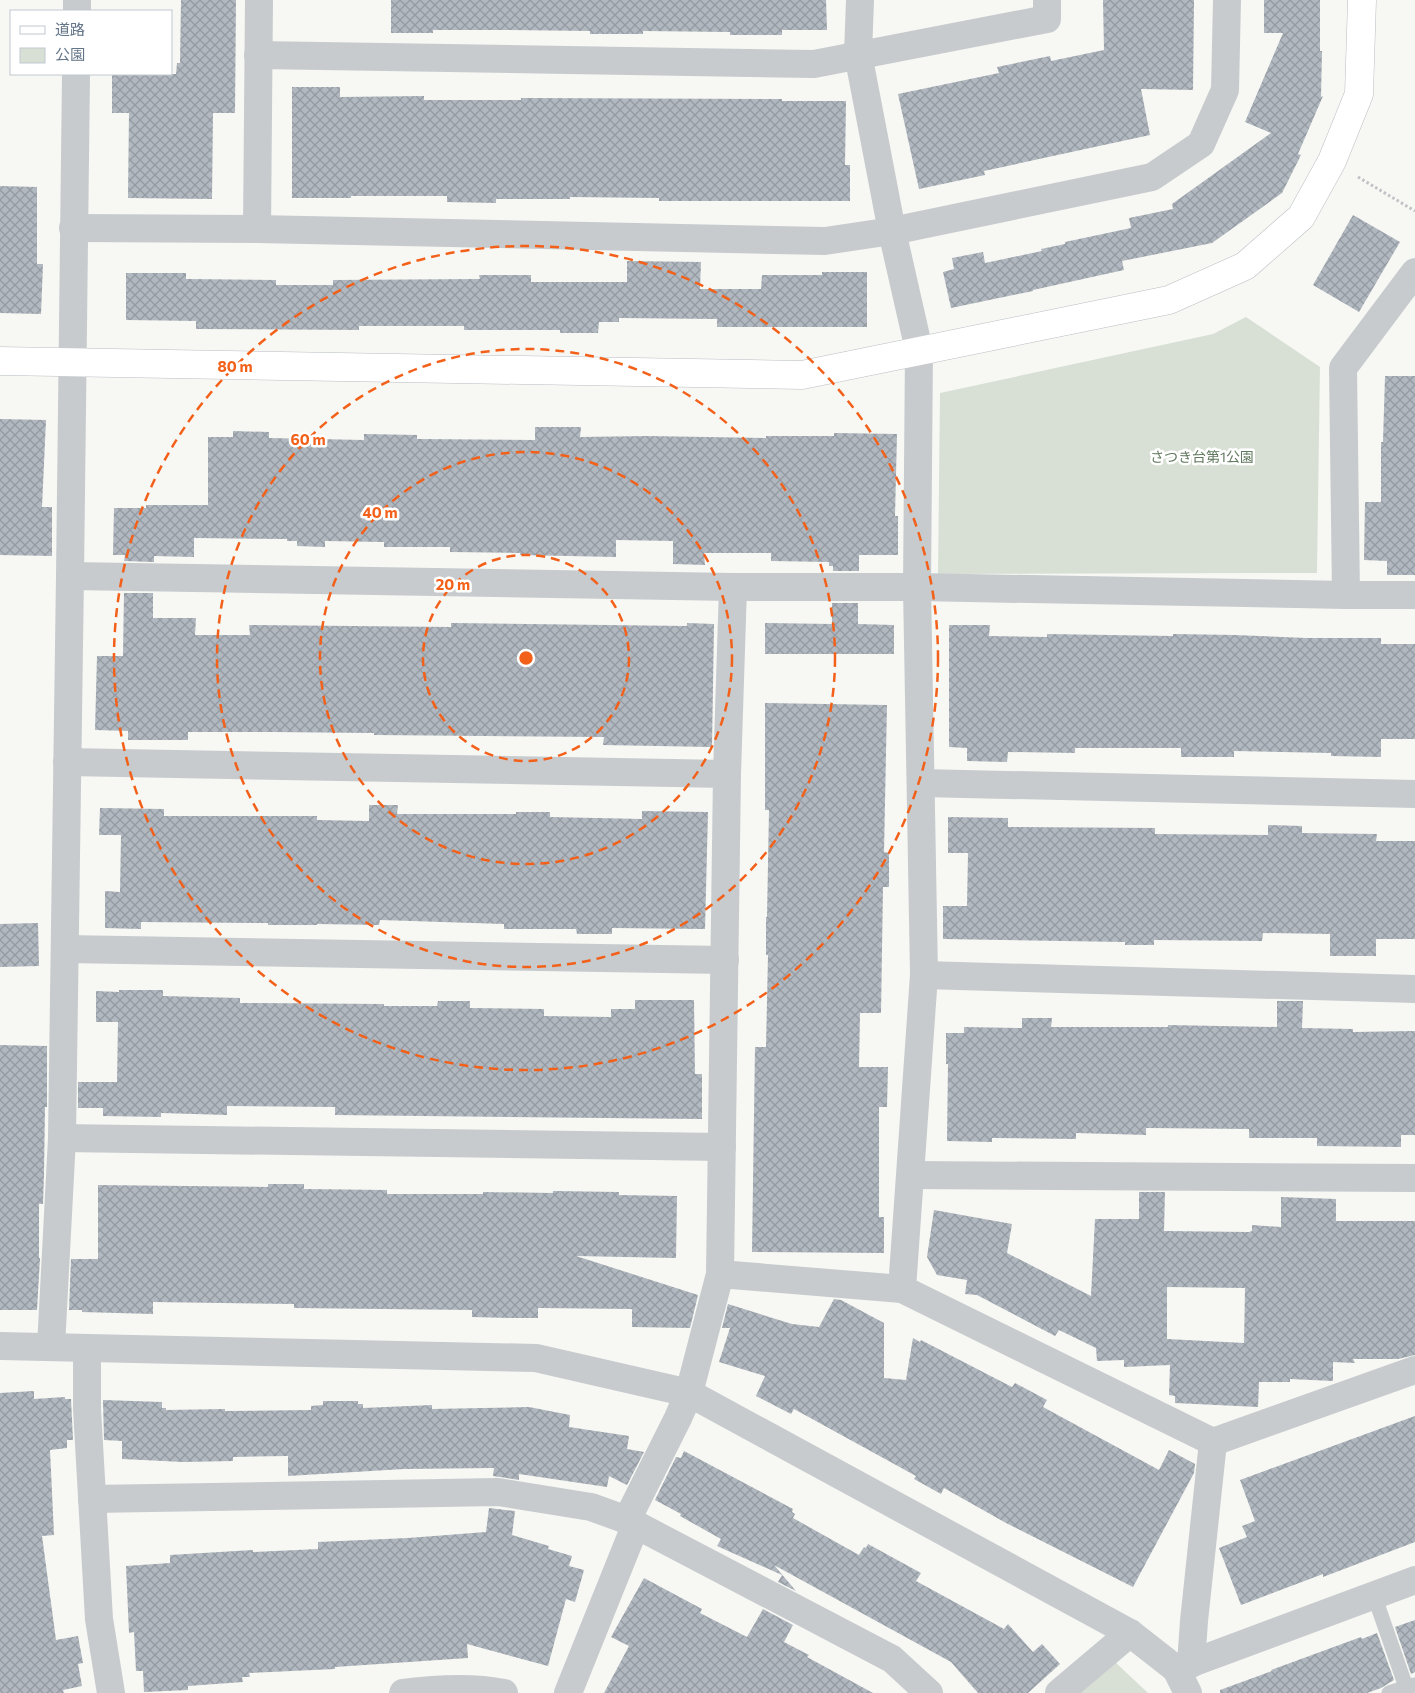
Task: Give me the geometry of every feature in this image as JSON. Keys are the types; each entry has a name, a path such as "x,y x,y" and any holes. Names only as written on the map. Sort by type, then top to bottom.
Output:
{"street":[{"path":"257,229 259,0"},
{"path":"860,0 858,54 892,231 919,350 917,587 924,975 902,1289"},
{"path":"258,54 814,64 1047,19 1047,0"},
{"path":"73,228 257,229 825,241 892,231 1152,177 1201,144 1225,90 1227,0"},
{"path":"0,361 802,375 1169,300 1245,266 1301,217 1332,161 1359,94 1362,0"},
{"path":"51,1347 62,1138 76,75"},
{"path":"1346,595 1343,368 1415,272"},
{"path":"70,576 733,587 917,587 1415,595"},
{"path":"568,1693 632,1522 689,1393 720,1274 733,587"},
{"path":"67,762 728,774"},
{"path":"921,783 1415,794"},
{"path":"65,949 725,960"},
{"path":"924,975 1415,989"},
{"path":"62,1138 722,1147"},
{"path":"911,1175 1415,1178"},
{"path":"720,1274 902,1289 1213,1442 1415,1370"},
{"path":"0,1346 536,1358 689,1393 1130,1633 1183,1666"},
{"path":"87,1348 87,1409 99,1619 111,1693"},
{"path":"1188,1693 1183,1666 1194,1621 1213,1442"},
{"path":"92,1499 498,1492 591,1507 632,1522 892,1659 929,1693"},
{"path":"1183,1666 1415,1580"},
{"path":"1059,1693 1130,1633"},
{"path":"403,1693 427,1690 493,1691 504,1693"}],"lane":[{"path":"1374,1595 1410,1686 1389,1693"}],"path":[{"path":"1332,161 1415,211"}],"green space":[{"name":"さつき台第1公園","path":"1246,317 1320,367 1317,573 938,574 940,393 1213,334"},
{"path":"1114,1661 1148,1693 1075,1693"}],"building":[{"path":"181,0 236,0 235,113 213,113 212,199 128,198 129,113 112,113 112,75 172,75 176,74 177,63 180,63"},
{"path":"391,0 826,0 827,30 782,30 782,35 730,35 730,32 643,31 643,34 590,34 590,31 499,30 433,30 433,33 391,33"},
{"path":"1103,0 1194,0 1193,90 1141,89 1150,135 984,171 985,175 919,189 898,94 999,73 997,67 1050,56 1051,61 1104,50"},
{"path":"1264,0 1320,0 1321,97 1323,96 1298,154 1301,155 1282,193 1212,243 1122,261 1124,270 951,308 943,272 954,269 952,258 983,252 985,263 1042,251 1041,249 1065,244 1065,242 1131,228 1129,218 1173,209 1172,204 1271,133 1245,122 1283,33 1264,33"},
{"path":"292,87 340,87 340,97 424,96 424,100 521,100 521,98 846,101 845,165 850,165 850,201 659,201 659,198 570,197 570,199 496,199 496,203 447,202 447,196 292,198"},
{"path":"0,186 37,187 37,264 43,264 41,314 0,313"},
{"path":"1353,215 1400,242 1359,312 1313,285"},
{"path":"627,261 701,262 700,289 761,289 762,275 822,275 822,272 867,272 867,327 717,327 717,319 619,318 619,322 599,322 598,333 560,333 560,330 464,330 464,326 359,326 359,330 196,329 196,321 126,320 126,273 186,273 186,279 276,280 276,285 333,285 333,280 480,279 479,275 531,275 531,282 627,282"},
{"path":"1385,376 1415,376 1415,575 1387,575 1387,561 1364,560 1365,502 1381,502 1381,442 1383,442"},
{"path":"0,419 46,420 42,507 52,507 52,556 0,555"},
{"path":"535,427 581,427 580,437 766,438 766,436 834,436 834,433 897,434 895,516 898,516 898,555 859,555 859,571 833,571 833,566 829,566 829,562 771,561 771,553 704,553 705,565 673,564 673,541 616,540 616,557 450,552 450,547 384,547 384,542 325,541 325,547 297,546 297,541 287,541 287,539 194,538 194,557 154,556 154,562 124,561 125,555 113,555 114,508 146,508 146,505 208,505 208,437 233,437 233,431 269,432 269,438 364,440 364,434 417,435 417,439 535,440"},
{"path":"124,593 153,593 153,618 196,618 195,635 250,635 249,625 451,627 451,623 687,626 687,623 714,624 712,747 603,745 604,737 374,735 374,733 188,732 188,740 128,740 128,731 95,730 97,656 123,656"},
{"path":"832,603 858,603 858,624 894,625 894,654 765,654 765,623 832,624"},
{"path":"949,625 990,625 989,636 1047,637 1047,634 1235,635 1306,638 1381,638 1381,644 1415,644 1415,739 1381,739 1381,757 1331,756 1331,753 1234,751 1234,757 1181,757 1181,748 1075,748 1075,753 1008,752 1007,762 967,761 967,748 949,747"},
{"path":"765,703 887,705 884,852 889,853 889,887 883,887 881,1013 860,1013 859,1067 888,1067 887,1107 879,1107 879,1217 884,1217 884,1253 752,1252 755,1047 766,1047 768,955 766,955 766,917 769,810 765,810"},
{"path":"369,805 398,805 397,814 516,814 516,812 550,812 550,817 642,819 642,811 708,812 705,929 612,928 612,934 577,934 576,929 504,929 504,924 380,920 379,925 141,922 141,929 105,928 105,891 120,892 121,835 99,835 100,808 164,809 164,816 317,816 317,820 369,821"},
{"path":"948,817 1008,818 1008,827 1155,828 1155,834 1268,835 1268,825 1302,826 1302,833 1377,834 1376,841 1415,841 1415,939 1376,939 1376,956 1330,956 1330,934 1263,933 1262,941 1154,940 1154,945 1125,945 1125,942 943,939 943,906 967,906 968,853 948,853"},
{"path":"38,923 39,966 0,967 0,924"},
{"path":"119,990 163,990 163,996 240,998 240,1003 437,1006 438,1001 470,1001 470,1008 544,1009 544,1016 611,1017 611,1009 635,1009 635,1000 694,1000 695,1074 702,1074 702,1119 335,1115 335,1107 227,1106 227,1115 161,1113 161,1117 103,1116 103,1108 78,1108 78,1082 117,1082 118,1022 96,1022 96,991 119,992"},
{"path":"1277,1001 1303,1001 1302,1028 1353,1029 1353,1032 1415,1031 1415,1135 1401,1135 1401,1147 1317,1146 1317,1138 1249,1138 1249,1129 1146,1128 1146,1135 1076,1133 1076,1139 992,1138 992,1142 947,1141 948,1064 946,1064 946,1033 964,1033 964,1027 1022,1028 1022,1018 1052,1018 1051,1027 1168,1027 1168,1025 1277,1027"},
{"path":"0,1045 47,1046 47,1107 45,1107 43,1204 39,1204 40,1258 37,1310 0,1310"},
{"path":"268,1184 304,1184 304,1189 387,1190 387,1194 553,1193 553,1191 619,1192 619,1195 677,1196 676,1258 576,1256 698,1295 690,1328 632,1327 632,1309 538,1308 538,1318 472,1317 472,1310 294,1308 294,1304 153,1302 153,1314 69,1310 71,1259 98,1259 98,1185 268,1187"},
{"path":"1139,1192 1165,1192 1164,1231 1249,1232 1252,1231 1252,1225 1281,1227 1281,1197 1336,1199 1336,1221 1415,1221 1415,1355 1398,1359 1353,1359 1355,1363 1333,1362 1333,1381 1290,1379 1290,1382 1259,1382 1258,1407 1175,1403 1175,1396 1169,1395 1170,1365 1124,1367 1124,1360 1097,1361 1096,1348 1059,1330 1055,1336 977,1295 965,1294 967,1280 937,1275 927,1257 934,1210 1012,1224 1007,1253 1091,1296 1095,1219 1139,1219","holes":["1167,1287 1245,1288 1244,1343 1167,1339"]},
{"path":"834,1299 841,1300 884,1323 884,1378 906,1380 913,1338 920,1342 921,1340 1012,1387 1015,1383 1047,1400 1043,1407 1159,1470 1169,1450 1195,1464 1194,1473 1133,1587 1006,1523 944,1488 941,1494 914,1479 916,1476 794,1409 791,1414 756,1396 765,1376 719,1362 730,1328 722,1328 728,1304 792,1324 819,1327"},
{"path":"34,1391 34,1399 65,1397 65,1399 71,1399 73,1440 67,1440 67,1448 50,1450 54,1535 42,1536 56,1640 78,1636 83,1663 78,1664 82,1686 63,1690 64,1693 0,1693 0,1393"},
{"path":"103,1400 162,1402 162,1408 166,1408 166,1410 225,1409 225,1411 311,1410 311,1406 323,1405 323,1401 358,1401 358,1404 363,1404 363,1408 432,1405 432,1409 529,1407 570,1415 569,1427 629,1436 627,1449 644,1452 627,1485 609,1476 607,1487 519,1474 519,1480 493,1476 494,1468 404,1469 288,1476 288,1456 233,1457 233,1461 183,1462 122,1459 122,1441 104,1440"},
{"path":"1415,1416 1415,1542 1323,1577 1323,1574 1241,1605 1219,1548 1247,1537 1242,1526 1255,1521 1240,1480"},
{"path":"684,1451 793,1509 792,1512 795,1514 793,1518 859,1555 868,1544 921,1573 916,1581 1004,1629 1008,1624 1033,1652 1042,1644 1060,1664 1028,1693 978,1693 951,1662 774,1565 796,1591 778,1582 782,1575 717,1546 721,1539 655,1500 676,1457 681,1458"},
{"path":"489,1508 515,1511 512,1535 549,1546 548,1549 572,1556 569,1566 584,1570 575,1602 566,1599 548,1666 467,1644 468,1658 335,1667 335,1669 249,1673 250,1677 242,1677 243,1682 188,1686 188,1690 144,1692 143,1671 136,1671 134,1632 129,1633 126,1566 170,1563 170,1555 253,1550 253,1552 318,1549 318,1542 486,1532"},
{"path":"644,1578 702,1609 700,1613 747,1637 763,1609 793,1625 784,1642 809,1655 807,1657 873,1693 604,1693 629,1646 611,1637"},
{"path":"1415,1620 1415,1672 1411,1674 1395,1627"},
{"path":"1377,1633 1394,1680 1381,1688 1367,1693 1220,1693 1220,1690 1271,1670"}]}
